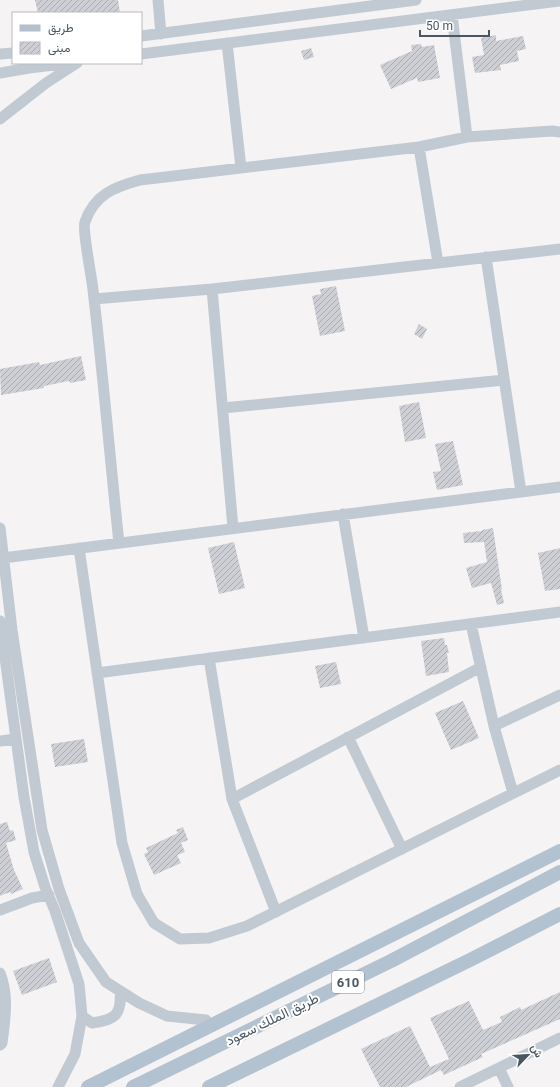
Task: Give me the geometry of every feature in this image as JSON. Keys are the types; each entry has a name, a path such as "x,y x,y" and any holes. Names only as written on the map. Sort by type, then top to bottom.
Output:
{"main road":[{"path":"88,1087 560,851"},
{"name":"طريق الملك سعود","path":"134,1087 391,961 560,872"},
{"name":"610","path":"209,1087 463,964 560,914"}],"street":[{"path":"158,0 162,34"},
{"path":"142,36 416,0"},
{"path":"142,54 226,42 560,1"},
{"path":"452,15 467,138"},
{"path":"226,42 241,168"},
{"path":"0,54 12,53"},
{"path":"0,74 29,68 63,64"},
{"path":"0,119 46,83 75,64"},
{"path":"119,543 94,299 84,224 91,207 101,197 119,186 140,180 419,147 467,138 552,131 560,132"},
{"path":"419,147 438,263"},
{"path":"94,299 212,289 560,249"},
{"path":"486,257 521,492"},
{"path":"212,289 233,528"},
{"path":"223,408 504,380"},
{"path":"3,558 560,487"},
{"path":"343,514 364,638"},
{"path":"0,528 12,630 42,830 59,889 79,943 106,982 139,1003 167,1016 206,1020"},
{"path":"79,548 122,843 137,894 154,923 180,939 209,938 247,926 560,770"},
{"path":"97,673 560,612"},
{"path":"0,621 15,739 34,852 56,911 78,984 82,1016 75,1054 58,1087"},
{"path":"471,624 494,726 513,793"},
{"path":"209,658 232,799 276,912"},
{"path":"232,799 480,667"},
{"path":"494,726 560,696"},
{"path":"348,738 402,849"},
{"path":"0,741 15,739"},
{"path":"0,910 32,898 49,894"},
{"path":"0,973 5,997 6,1019 2,1043 0,1045"},
{"path":"82,1016 92,1023 106,1021 116,1015 120,1009 120,991"},
{"path":"460,1087 560,1038"},
{"path":"499,1068 508,1087"}],"building":[{"path":"35,0 118,0 120,12 38,12"},
{"path":"496,35 496,41 523,36 526,49 517,51 519,61 500,65 501,70 475,73 472,57 484,55 481,38"},
{"path":"421,44 422,47 434,45 440,78 418,82 417,78 391,89 380,65 412,51 411,45"},
{"path":"311,48 314,57 304,60 301,51"},
{"path":"336,286 345,331 320,336 312,296 321,294 320,289"},
{"path":"419,324 427,329 422,339 414,334"},
{"path":"81,356 86,380 70,383 69,381 44,386 44,388 1,395 0,369 39,362 40,365"},
{"path":"419,402 426,438 405,442 399,406"},
{"path":"453,441 463,485 437,490 433,472 441,471 435,444"},
{"path":"493,528 504,603 497,605 491,583 472,588 466,568 487,562 484,542 464,543 463,533"},
{"path":"234,542 245,588 219,594 208,548"},
{"path":"560,548 560,589 545,591 538,553"},
{"path":"444,638 445,645 447,645 449,653 447,653 449,672 426,676 421,641"},
{"path":"336,662 341,684 320,688 315,666"},
{"path":"463,701 479,738 451,750 435,713"},
{"path":"84,739 88,762 55,767 51,744"},
{"path":"7,822 10,831 13,830 16,840 6,843 14,870 23,889 11,894 10,892 0,896 0,824"},
{"path":"183,827 188,840 181,843 185,852 177,855 181,863 154,875 144,854 148,852 146,848 178,833 176,830"},
{"path":"49,958 57,982 22,995 13,971"},
{"path":"560,992 560,1019 481,1054 483,1057 444,1075 441,1070 406,1087 380,1087 361,1049 410,1026 430,1067 449,1059 430,1018 469,1001 483,1030 502,1022 500,1017 520,1007 521,1010"}]}
